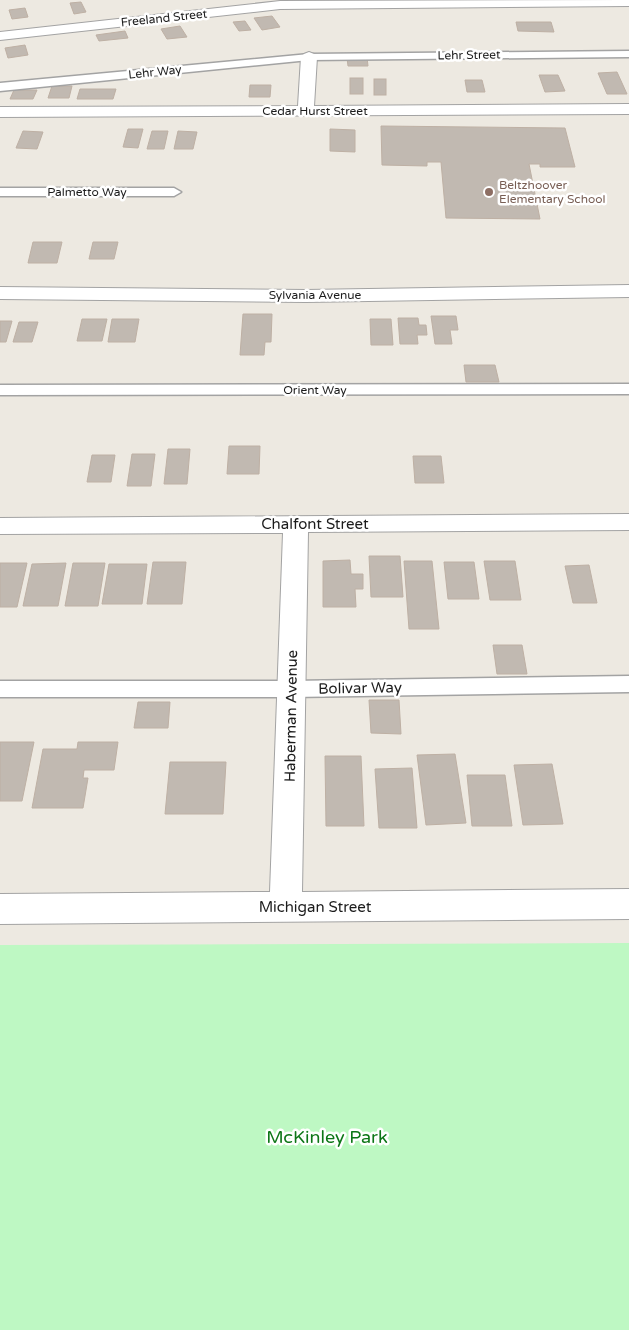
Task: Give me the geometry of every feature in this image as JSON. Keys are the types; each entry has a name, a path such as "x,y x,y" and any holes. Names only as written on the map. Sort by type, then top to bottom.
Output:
{"street":[{"name":"Freeland Street","path":"0,36 280,5 629,2"},
{"path":"306,111 309,57"},
{"name":"Cedar Hurst Street","path":"0,112 629,109"},
{"name":"Sylvania Avenue","path":"0,293 306,296 629,291"},
{"name":"Chalfont Street","path":"0,526 629,522"},
{"name":"Haberman Avenue","path":"286,908 296,524"},
{"name":"Michigan Street","path":"0,908 286,908 629,904"}],"lane":[{"name":"Lehr Street","path":"309,57 629,54"},
{"name":"Lehr Way","path":"0,87 309,57"},
{"name":"Palmetto Way","path":"0,192 174,192"},
{"name":"Orient Way","path":"0,390 629,389"},
{"name":"Bolivar Way","path":"0,689 291,689 629,684"}],"green space":[{"name":"McKinley Park","path":"629,943 629,1330 0,1330 0,945"}],"building":[{"path":"81,2 86,12 74,14 70,3"},
{"path":"25,8 28,17 12,19 9,10"},
{"path":"272,16 280,27 262,30 254,18"},
{"path":"245,21 251,30 239,31 233,22"},
{"path":"516,22 551,22 554,32 518,31"},
{"path":"180,26 187,37 167,39 161,29"},
{"path":"125,31 128,38 99,41 96,35"},
{"path":"25,45 28,55 8,58 5,48"},
{"path":"367,57 368,66 348,66 347,58"},
{"path":"617,72 627,94 607,94 598,73"},
{"path":"539,75 558,75 565,91 545,92"},
{"path":"350,78 363,78 363,94 350,94"},
{"path":"374,79 386,79 386,95 374,95"},
{"path":"465,80 482,80 485,92 467,92"},
{"path":"250,85 271,85 270,97 249,97"},
{"path":"52,86 72,86 69,98 48,98"},
{"path":"80,89 116,89 113,99 77,99"},
{"path":"14,90 37,90 33,99 10,99"},
{"name":"Beltzhoover Elementary School","path":"381,126 565,128 575,167 540,167 540,164 529,164 540,219 446,218 441,162 427,162 427,166 382,165"},
{"path":"128,129 143,129 138,148 123,147"},
{"path":"330,129 355,130 355,152 330,151"},
{"path":"23,131 43,132 37,149 16,148"},
{"path":"152,131 168,131 164,149 147,149"},
{"path":"178,131 197,132 193,149 174,149"},
{"path":"33,242 62,242 57,263 28,263"},
{"path":"93,242 118,242 114,259 89,259"},
{"path":"243,314 272,314 271,342 265,342 264,355 240,355"},
{"path":"431,316 456,316 458,330 450,330 452,344 435,344"},
{"path":"398,318 418,318 419,325 426,325 427,335 417,335 418,344 400,344"},
{"path":"82,319 107,319 102,341 77,341"},
{"path":"112,319 139,319 135,342 108,342"},
{"path":"370,319 391,319 393,345 371,345"},
{"path":"0,321 12,321 6,342 0,342"},
{"path":"19,322 38,322 32,342 13,342"},
{"path":"464,365 495,365 499,382 466,382"},
{"path":"229,446 260,446 259,474 227,474"},
{"path":"168,449 190,449 187,484 164,484"},
{"path":"132,454 155,454 151,486 127,486"},
{"path":"92,455 115,455 111,482 87,482"},
{"path":"413,456 441,456 444,483 415,483"},
{"path":"369,556 400,556 403,597 371,597"},
{"path":"350,560 351,574 363,574 363,589 355,589 356,607 323,607 323,561"},
{"path":"404,561 432,561 439,629 409,629"},
{"path":"484,561 515,561 521,600 490,600"},
{"path":"153,562 186,562 182,604 147,604"},
{"path":"444,562 474,562 479,599 448,599"},
{"path":"0,563 27,563 17,607 0,607"},
{"path":"66,563 58,606 23,606 32,564"},
{"path":"73,563 105,563 98,606 65,606"},
{"path":"109,564 147,564 142,604 102,604"},
{"path":"589,565 597,603 573,603 565,566"},
{"path":"493,645 522,645 527,674 497,674"},
{"path":"369,700 399,700 401,734 371,733"},
{"path":"138,702 170,702 168,728 134,728"},
{"path":"0,742 34,742 22,801 0,801"},
{"path":"78,742 118,742 114,770 84,770 83,778 88,778 83,808 32,808 43,749 77,749"},
{"path":"455,754 466,823 426,825 417,755"},
{"path":"325,756 361,756 364,826 326,826"},
{"path":"170,762 226,762 223,814 165,814"},
{"path":"552,764 563,824 523,825 514,765"},
{"path":"412,768 417,828 379,828 375,769"},
{"path":"467,775 505,775 512,826 472,826"}],"place":[{"name":"Beltzhoover Elementary School","path":"489,192"}]}
